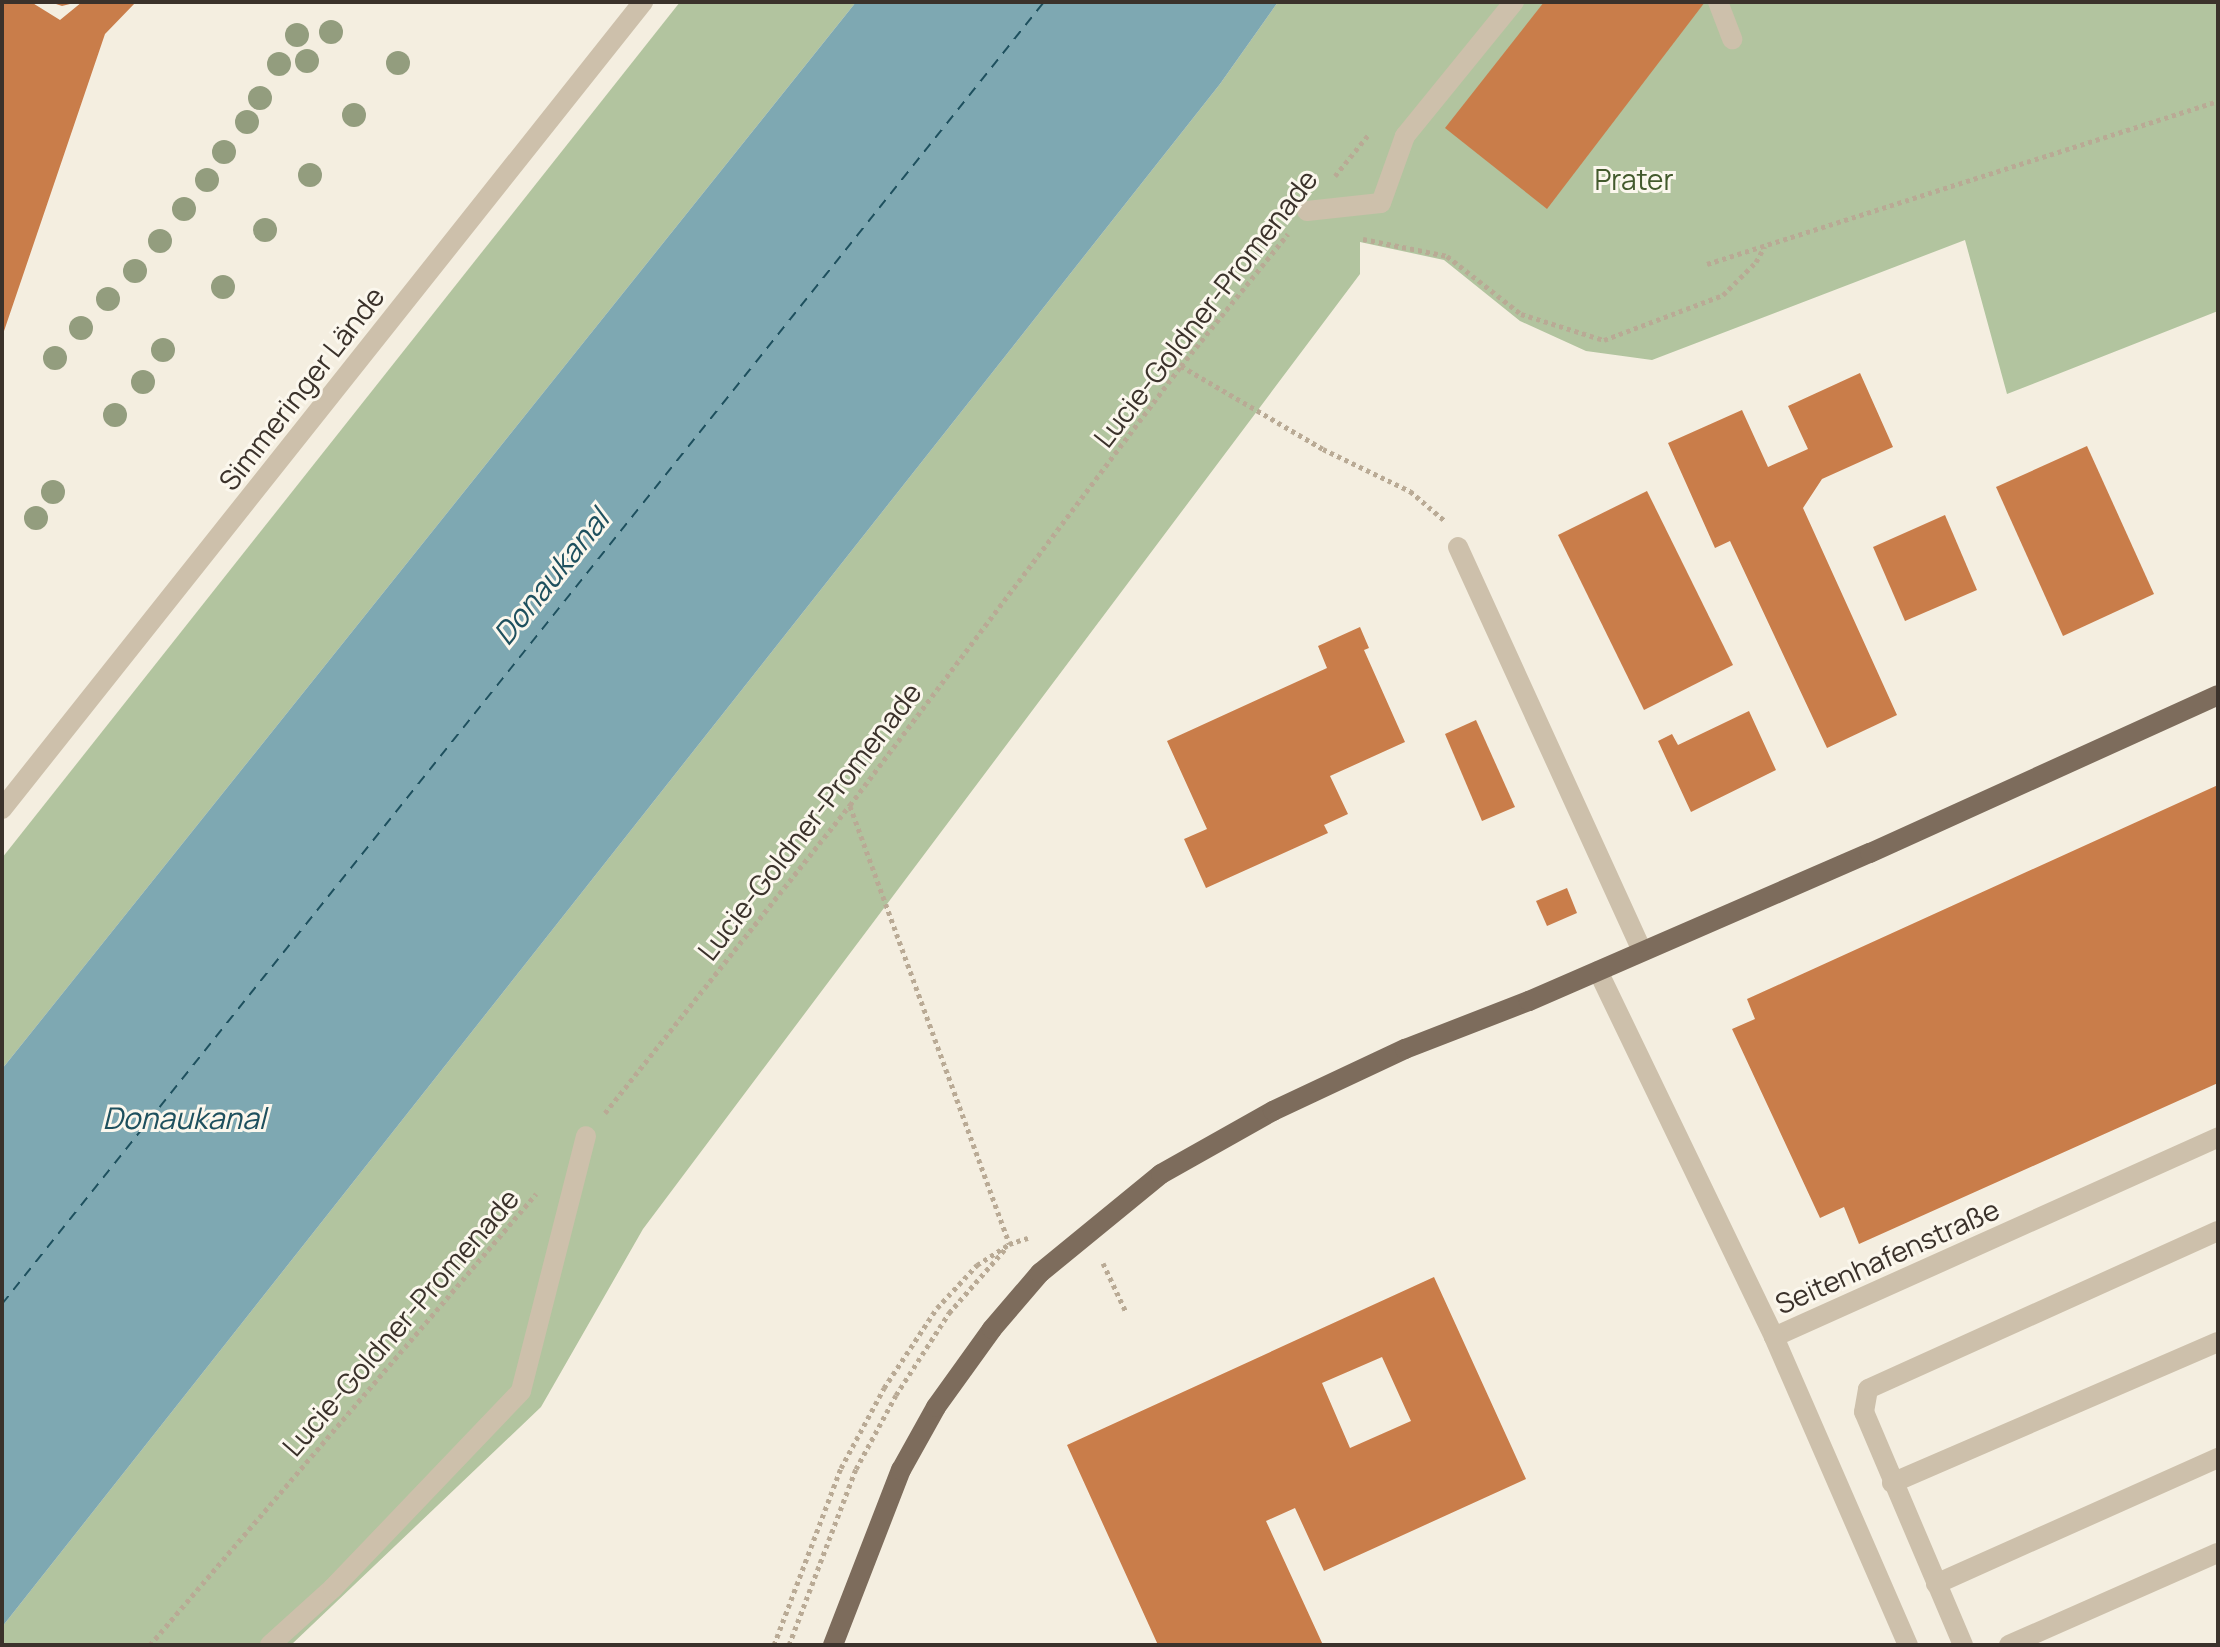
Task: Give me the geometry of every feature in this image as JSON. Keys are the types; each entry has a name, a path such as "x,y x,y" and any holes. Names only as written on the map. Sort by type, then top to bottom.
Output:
{"main road":[{"path":"833,1645 901,1470 936,1407 992,1329 1040,1273 1161,1174 1273,1111 1405,1049 1598,971 1870,853 2218,695"}],"street":[{"name":"Simmeringer Lände","path":"2,809 643,2"},
{"path":"1307,211 1381,203 1405,136 1514,2"},
{"path":"1718,2 1732,39"},
{"path":"1458,547 1642,950"},
{"name":"Seitenhafenstraße","path":"1598,971 1774,1337 2218,1137"},
{"path":"270,1645 333,1588 521,1391 586,1136"},
{"path":"1963,1645 1864,1412 1868,1389 2218,1231"},
{"path":"1774,1337 1908,1645"},
{"path":"1892,1483 2218,1342"},
{"path":"1936,1584 2218,1458"},
{"path":"2009,1645 2218,1553"}],"path":[{"path":"1707,264 2218,101"},
{"name":"Lucie-Goldner-Promenade","path":"586,1136 850,805 1181,366 1376,125"},
{"path":"1354,238 1447,256 1521,314 1604,340 1723,295 1756,262 1765,246"},
{"path":"1181,366 1323,449 1410,491 1445,520 1458,547"},
{"path":"850,805 1000,1219"},
{"name":"Lucie-Goldner-Promenade","path":"150,1645 545,1184"},
{"path":"1076,1241 1100,1256 1126,1312"},
{"path":"774,1645 841,1468 884,1388 937,1308 977,1265 1009,1244"}],"green space":[{"path":"680,2 856,2 2,1069 2,858"},
{"name":"Prater","path":"1278,2 2218,2 2218,311 2007,394 1965,240 1652,360 1586,351 1520,321 1444,260 1360,242 1360,274 643,1229 541,1407 291,1645 2,1645 2,1627 1220,84"}],"water":[{"name":"Donaukanal","path":"856,2 1278,2 1220,84 2,1627 2,1069"}],"building":[{"path":"2,2 31,2 60,20 82,2 136,2 105,34 3,334"},
{"path":"50,2 74,2 74,3 62,6"},
{"path":"1544,2 1705,2 1547,209 1445,128"},
{"path":"1860,373 1893,447 1822,479 1803,508 1897,715 1827,748 1730,541 1715,548 1668,443 1742,410 1768,467 1808,449 1788,406"},
{"path":"2087,446 2154,594 2063,636 1996,487"},
{"path":"1647,491 1733,665 1644,710 1558,535"},
{"path":"1945,515 1977,590 1905,621 1873,547"},
{"path":"1360,627 1369,648 1364,650 1405,742 1330,776 1348,814 1324,825 1328,833 1206,888 1184,839 1207,829 1167,741 1327,668 1318,646"},
{"path":"1749,711 1776,770 1691,812 1658,741 1672,734 1678,745"},
{"path":"1476,720 1515,807 1482,821 1445,734"},
{"path":"2218,785 2218,1083 1859,1244 1844,1207 1820,1218 1732,1029 1755,1019 1747,999"},
{"path":"1567,888 1577,913 1547,926 1536,901"},
{"path":"1434,1277 1526,1479 1324,1571 1295,1508 1266,1521 1323,1645 1158,1645 1067,1445","holes":["1382,1357 1411,1421 1350,1448 1322,1383"]}],"ferry route":[{"path":"2,1304 1044,2"}]}
